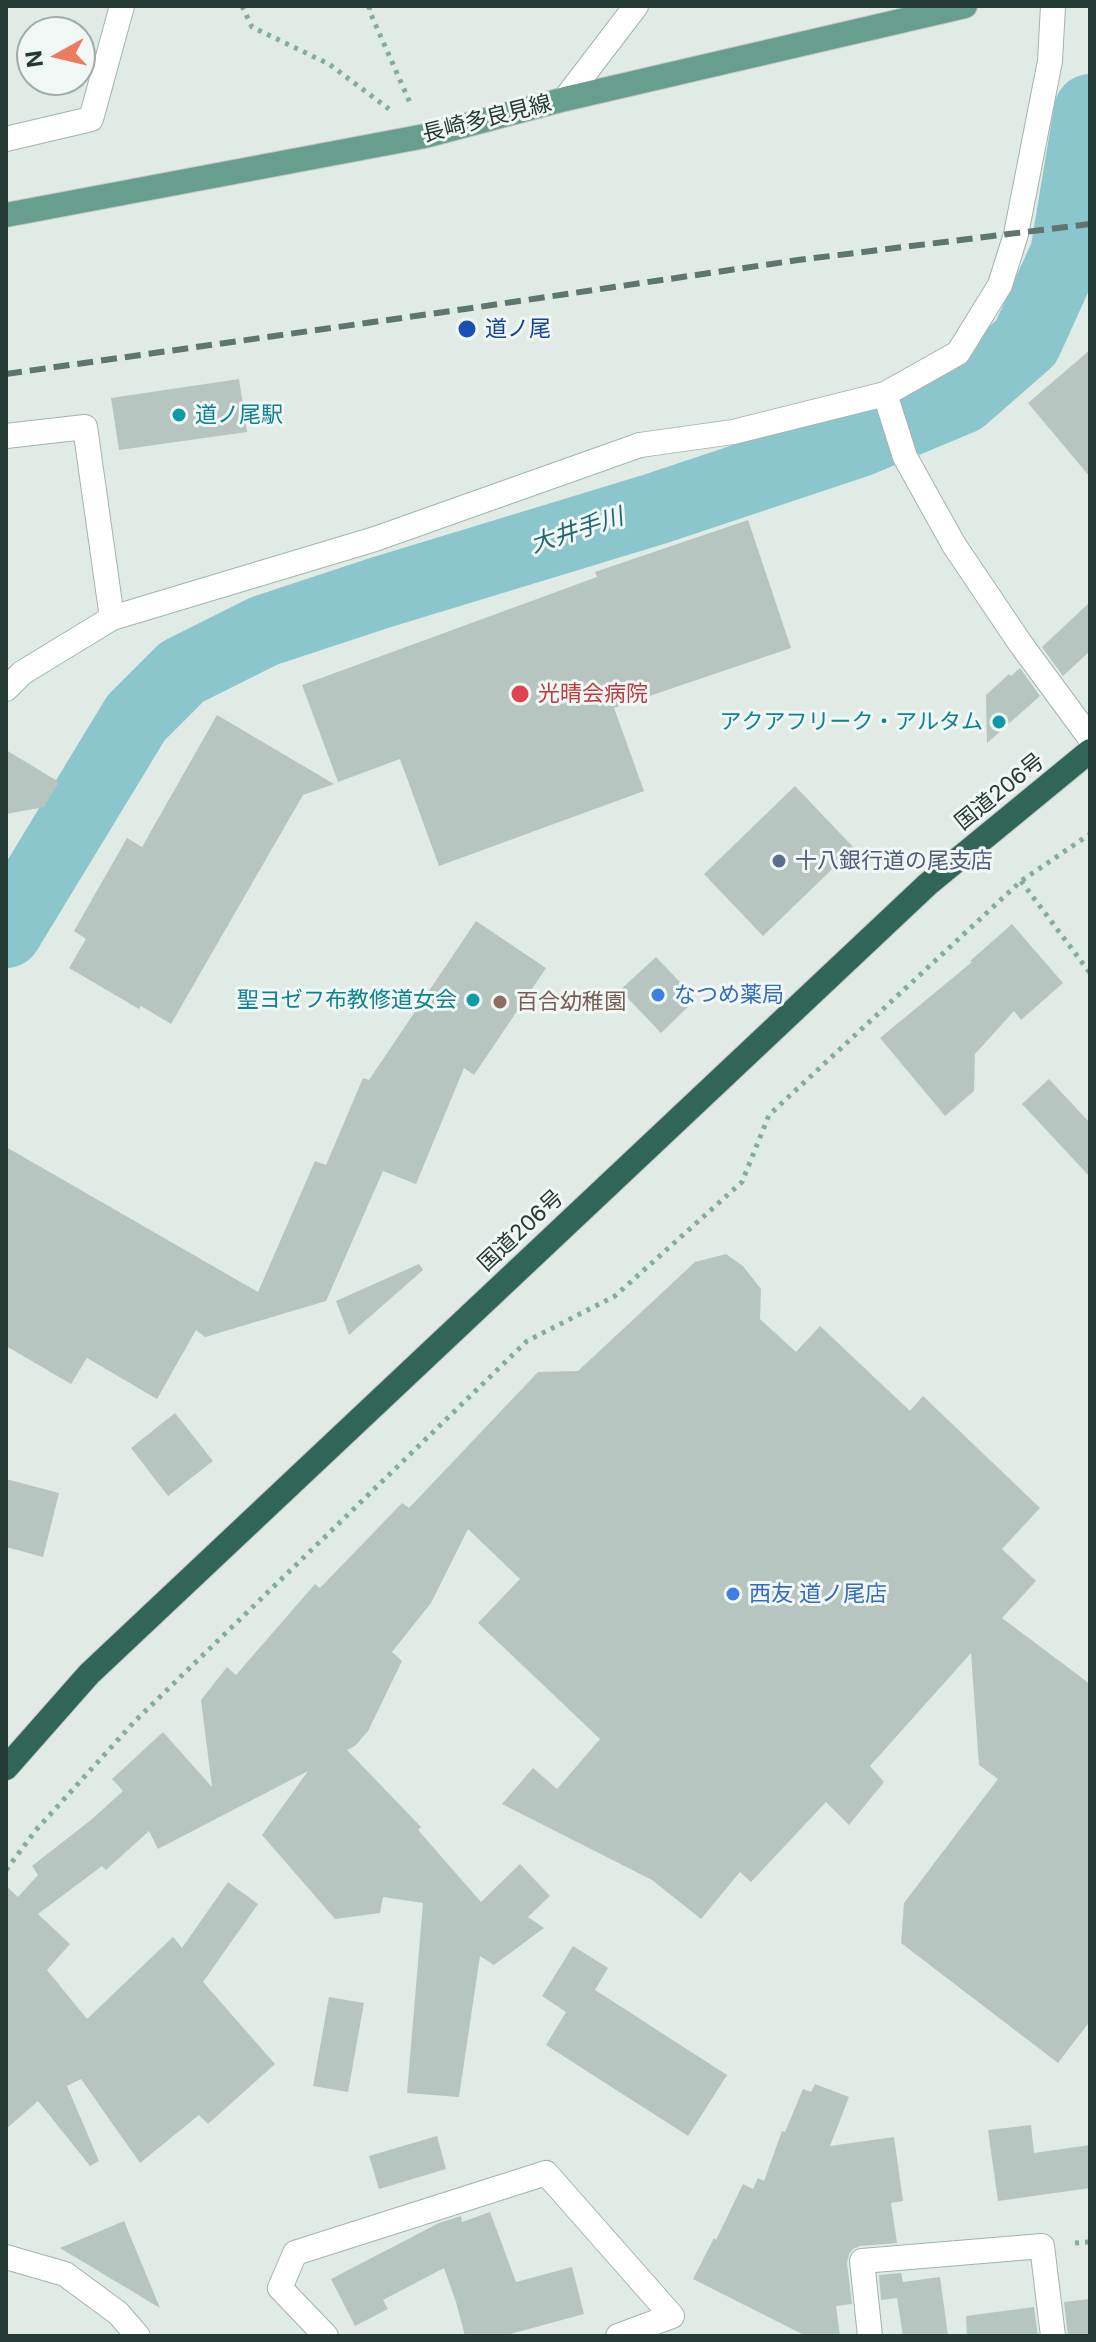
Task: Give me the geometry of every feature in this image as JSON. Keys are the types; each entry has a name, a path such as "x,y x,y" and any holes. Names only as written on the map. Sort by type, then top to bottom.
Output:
{"highway":[{"name":"国道206号","path":"6,1768 89,1674 917,895 1090,751"}],"main road":[{"name":"長崎多良見線","path":"6,215 425,136 565,99 965,6"}],"street":[{"path":"6,139 91,119 122,6"},
{"path":"565,99 636,6"},
{"path":"6,689 22,673 112,618 375,539 640,445 733,432 887,400 958,353 1000,285 1016,234 1050,61 1053,6"},
{"path":"887,400 905,457 954,545 1020,643 1090,738"},
{"path":"6,436 85,427 112,618"},
{"path":"326,2336 280,2288 295,2253 546,2173 672,2316 618,2336"},
{"path":"870,2336 862,2261 1042,2246 1053,2336"},
{"path":"6,2257 65,2274 118,2313 138,2336"}],"path":[{"path":"242,6 252,27 329,64 425,136"},
{"path":"370,6 369,10 425,136"},
{"path":"6,1870 36,1830 135,1721 527,1341 615,1296 742,1182 769,1115 1021,881 1090,834"},
{"path":"1021,881 1090,973"}],"building":[{"path":"1090,350 1090,477 1028,403"},
{"name":"道ノ尾駅","path":"239,379 247,432 119,450 111,398"},
{"name":"光晴会病院","path":"748,520 791,648 614,708 644,791 439,866 400,759 338,782 302,685 597,577 595,572"},
{"path":"1090,602 1090,651 1063,676 1042,647"},
{"name":"アクアフリーク・アルタム","path":"1020,668 1040,696 987,743 986,695"},
{"path":"217,715 334,784 303,795 171,1024 69,968 86,939 74,931 127,838 142,847"},
{"path":"6,750 59,782 44,807 6,814"},
{"name":"十八銀行道の尾支店","path":"795,786 854,848 763,936 704,874"},
{"path":"476,921 546,968 474,1075 464,1068 416,1184 383,1171 326,1301 205,1337 196,1330 157,1399 87,1358 71,1384 6,1346 6,1147 258,1292 315,1161 326,1165 363,1078 369,1080"},
{"path":"1012,924 1063,983 1021,1020 1014,1011 975,1054 974,1091 945,1116 880,1038 972,962"},
{"name":"なつめ薬局","path":"656,957 696,999 661,1033 620,990"},
{"path":"1049,1079 1090,1123 1090,1177 1022,1104"},
{"path":"726,1254 743,1266 761,1289 760,1319 796,1352 820,1326 910,1411 923,1396 1040,1508 1002,1549 1036,1581 1002,1618 1090,1684 1090,2021 1058,2063 901,1943 904,1903 998,1779 979,1765 971,1653 870,1766 884,1782 849,1825 826,1802 751,1882 740,1872 701,1919 652,1880 502,1804 533,1768 557,1789 600,1739 478,1623 520,1579 468,1529 431,1603 392,1652 402,1661 368,1731 355,1746 347,1750 421,1827 418,1830 481,1902 520,1864 550,1896 528,1917 544,1928 494,1965 480,1956 459,2097 407,2093 423,1903 383,1897 380,1913 335,1919 262,1835 308,1771 158,1849 149,1831 106,1870 102,1866 38,1914 70,1944 47,1970 87,2019 173,1937 182,1948 228,1882 258,1904 203,1982 275,2064 208,2124 199,2115 140,2163 81,2079 67,2086 99,2161 90,2166 38,2101 6,2129 6,1886 18,1897 38,1875 32,1866 123,1791 112,1779 163,1732 212,1787 201,1700 227,1667 236,1675 315,1584 320,1588 402,1503 409,1508 538,1372 578,1371 695,1262"},
{"path":"419,1264 423,1270 349,1335 336,1301"},
{"path":"175,1413 213,1461 168,1496 131,1448"},
{"path":"6,1479 59,1493 43,1557 6,1547"},
{"path":"573,1946 608,1968 595,1990 727,2075 688,2136 546,2045 566,2012 542,1996"},
{"path":"329,1997 364,2003 348,2092 313,2086"},
{"path":"815,2084 849,2097 830,2146 894,2137 903,2201 891,2203 897,2243 860,2246 849,2254 847,2263 852,2304 836,2306 840,2336 806,2336 693,2279 743,2184 753,2189 758,2178 764,2181 782,2131 785,2132 803,2089 811,2092"},
{"path":"1031,2125 1034,2153 1090,2145 1090,2188 998,2201 988,2130"},
{"path":"437,2136 446,2169 379,2189 369,2156"},
{"path":"490,2212 516,2282 572,2267 584,2314 503,2336 465,2336 444,2268 383,2300 388,2309 355,2326 331,2279 439,2223 461,2216 462,2222"},
{"path":"124,2221 160,2308 60,2248"},
{"path":"901,2273 903,2282 940,2277 948,2336 903,2336 897,2298 881,2300 879,2275"},
{"path":"1090,2299 1090,2336 1068,2336 1064,2302"},
{"path":"1034,2307 1038,2336 967,2336 966,2316"}],"waterway":[{"name":"大井手川","path":"6,932 136,718 182,672 264,631 655,509 859,441 962,398 1026,342 1066,254 1090,110"}],"railway":[{"path":"6,374 798,260 1090,224"}],"place":[{"name":"道ノ尾","path":"467,329"},
{"name":"道ノ尾駅","path":"179,415"},
{"name":"光晴会病院","path":"520,694"},
{"name":"アクアフリーク・アルタム","path":"999,722"},
{"name":"十八銀行道の尾支店","path":"779,861"},
{"name":"なつめ薬局","path":"658,995"},
{"name":"聖ヨゼフ布教修道女会","path":"473,1000"},
{"name":"百合幼稚園","path":"500,1002"},
{"name":"西友 道ノ尾店","path":"733,1594"}]}
